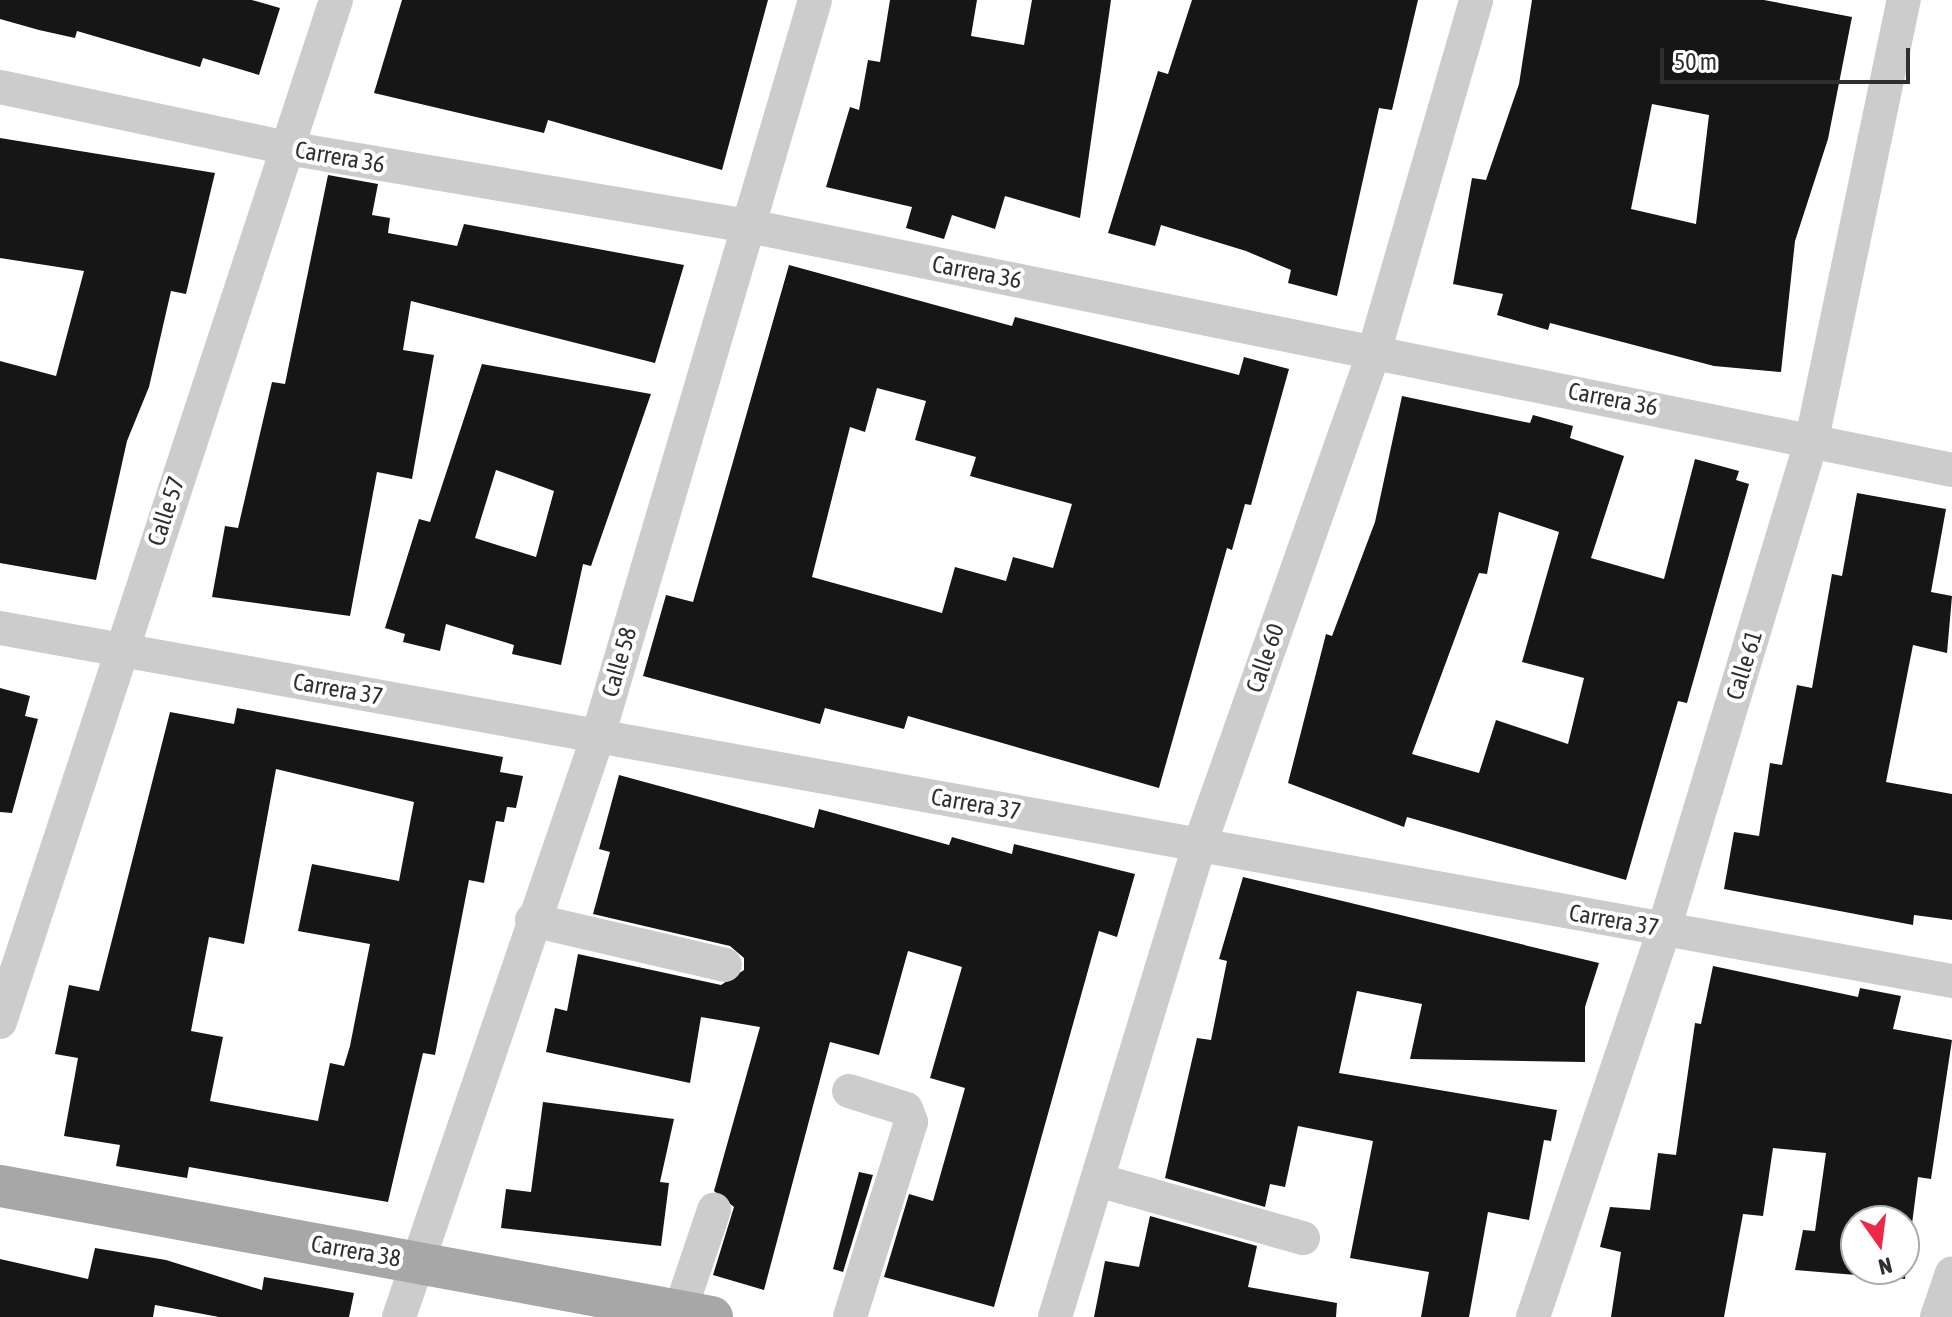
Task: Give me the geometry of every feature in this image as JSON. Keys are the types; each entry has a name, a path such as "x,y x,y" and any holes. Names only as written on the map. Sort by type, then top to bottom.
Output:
{"main road":[{"name":"Carrera 38","path":"0,1186 696,1314"}],"street":[{"name":"Calle 57","path":"0,1022 120,649 336,0"},
{"name":"Calle 58","path":"399,1317 532,920 598,736 744,225 815,0"},
{"name":"Calle 60","path":"1055,1317 1101,1181 1200,844 1374,352 1476,0"},
{"name":"Calle 61","path":"1533,1317 1664,929 1812,439 1904,0"},
{"name":"Carrera 36","path":"0,87 287,148 744,225 1812,439 1952,470"},
{"name":"Carrera 37","path":"0,628 1952,981"},
{"path":"532,920 725,965"},
{"path":"849,1091 906,1109 911,1122 850,1317"},
{"path":"1101,1181 1303,1238"},
{"path":"696,1314 714,1210"},
{"path":"1937,1317 1952,1273"}],"building":[{"path":"0,0 252,0 280,8 259,75 203,58 200,67 77,31 75,38 0,19"},
{"path":"402,0 768,0 722,170 548,120 544,133 374,93"},
{"path":"890,0 977,0 971,36 1024,45 1032,0 1111,0 1080,218 1005,196 995,229 952,215 944,239 906,228 912,207 826,187 850,107 859,110 868,60 880,62"},
{"path":"1192,0 1418,0 1392,110 1379,108 1337,296 1288,283 1291,270 1246,251 1161,225 1155,246 1108,233 1158,71 1168,74"},
{"path":"1532,0 1764,0 1852,17 1828,139 1795,241 1781,372 1714,366 1550,323 1548,330 1497,315 1503,294 1453,284 1472,178 1486,180 1519,84","holes":["1652,104 1709,115 1696,224 1631,209"]},
{"path":"0,138 215,173 186,294 171,291 149,387 127,441 96,580 0,563 0,361 56,376 84,271 0,258"},
{"path":"328,175 378,184 372,215 390,218 388,233 457,246 464,224 684,265 655,363 411,301 403,350 434,355 412,479 377,472 350,616 212,597 225,526 238,528 272,382 285,384"},
{"path":"789,265 1012,326 1015,317 1239,375 1244,357 1289,369 1251,505 1245,504 1232,550 1227,548 1159,788 908,716 904,729 825,708 820,724 643,676 666,595 693,602","holes":["877,388 926,401 915,440 976,457 970,476 1072,504 1053,568 1013,557 1006,581 955,567 942,613 812,577 850,427 865,432"]},
{"path":"482,364 651,394 591,566 583,564 561,665 512,654 514,645 446,624 440,651 403,642 405,634 385,628 419,519 430,522","holes":["496,470 554,491 536,557 475,538"]},
{"path":"1402,396 1530,423 1533,415 1573,426 1570,438 1624,456 1591,558 1664,579 1695,459 1739,471 1736,480 1749,484 1687,703 1678,701 1626,880 1407,817 1404,827 1288,783 1326,634 1332,636 1375,522","holes":["1499,512 1559,532 1522,662 1584,678 1568,744 1496,720 1479,773 1412,754 1479,573 1487,574"]},
{"path":"1857,493 1946,509 1931,592 1952,596 1947,653 1913,645 1886,782 1952,794 1952,920 1914,915 1913,925 1724,889 1734,832 1759,836 1770,763 1782,765 1797,685 1812,688 1832,574 1842,576"},
{"path":"0,688 30,696 25,716 38,719 12,813 0,812"},
{"path":"237,708 503,757 500,772 523,776 516,808 507,807 504,822 496,821 484,883 469,880 435,1055 423,1053 388,1202 189,1167 187,1178 116,1166 120,1145 64,1136 78,1058 55,1054 69,985 99,991 170,712 234,724","holes":["276,769 414,802 399,881 312,864 298,931 370,944 350,1046 344,1066 330,1063 318,1121 210,1101 223,1037 191,1031 209,937 244,944"]},
{"path":"619,775 814,828 819,809 949,845 952,837 1012,854 1014,844 1135,874 1117,937 1099,931 994,1307 884,1277 909,1194 933,1201 965,1088 930,1078 962,967 908,951 879,1055 830,1042 764,1290 713,1275 734,1207 714,1191 760,1027 701,1017 690,1083 546,1052 555,1008 567,1011 578,954 721,985 744,970 744,958 730,946 593,914 610,852 599,849"},
{"path":"1243,877 1599,963 1585,1007 1585,1062 1410,1059 1422,1004 1357,991 1339,1073 1557,1110 1551,1141 1544,1140 1529,1220 1488,1212 1469,1317 1421,1317 1429,1272 1350,1258 1373,1141 1298,1126 1285,1187 1270,1184 1265,1207 1165,1178 1197,1038 1211,1040 1227,961 1219,959"},
{"path":"1713,966 1858,997 1860,988 1901,996 1893,1029 1952,1040 1931,1179 1918,1177 1914,1205 1840,1205 1840,1274 1795,1270 1803,1230 1815,1231 1826,1153 1773,1148 1763,1216 1743,1214 1724,1317 1611,1317 1621,1252 1600,1247 1610,1207 1650,1210 1658,1153 1676,1155 1695,1023 1701,1024"},
{"path":"543,1102 674,1119 660,1182 669,1183 661,1246 501,1228 506,1189 531,1192"},
{"path":"859,1172 873,1175 843,1272 833,1269"},
{"path":"1150,1216 1257,1246 1248,1287 1337,1303 1336,1317 1094,1317 1105,1261 1139,1267"},
{"path":"95,1248 166,1260 262,1290 264,1277 354,1293 349,1317 219,1317 155,1305 153,1317 0,1317 0,1259 88,1279"}]}
